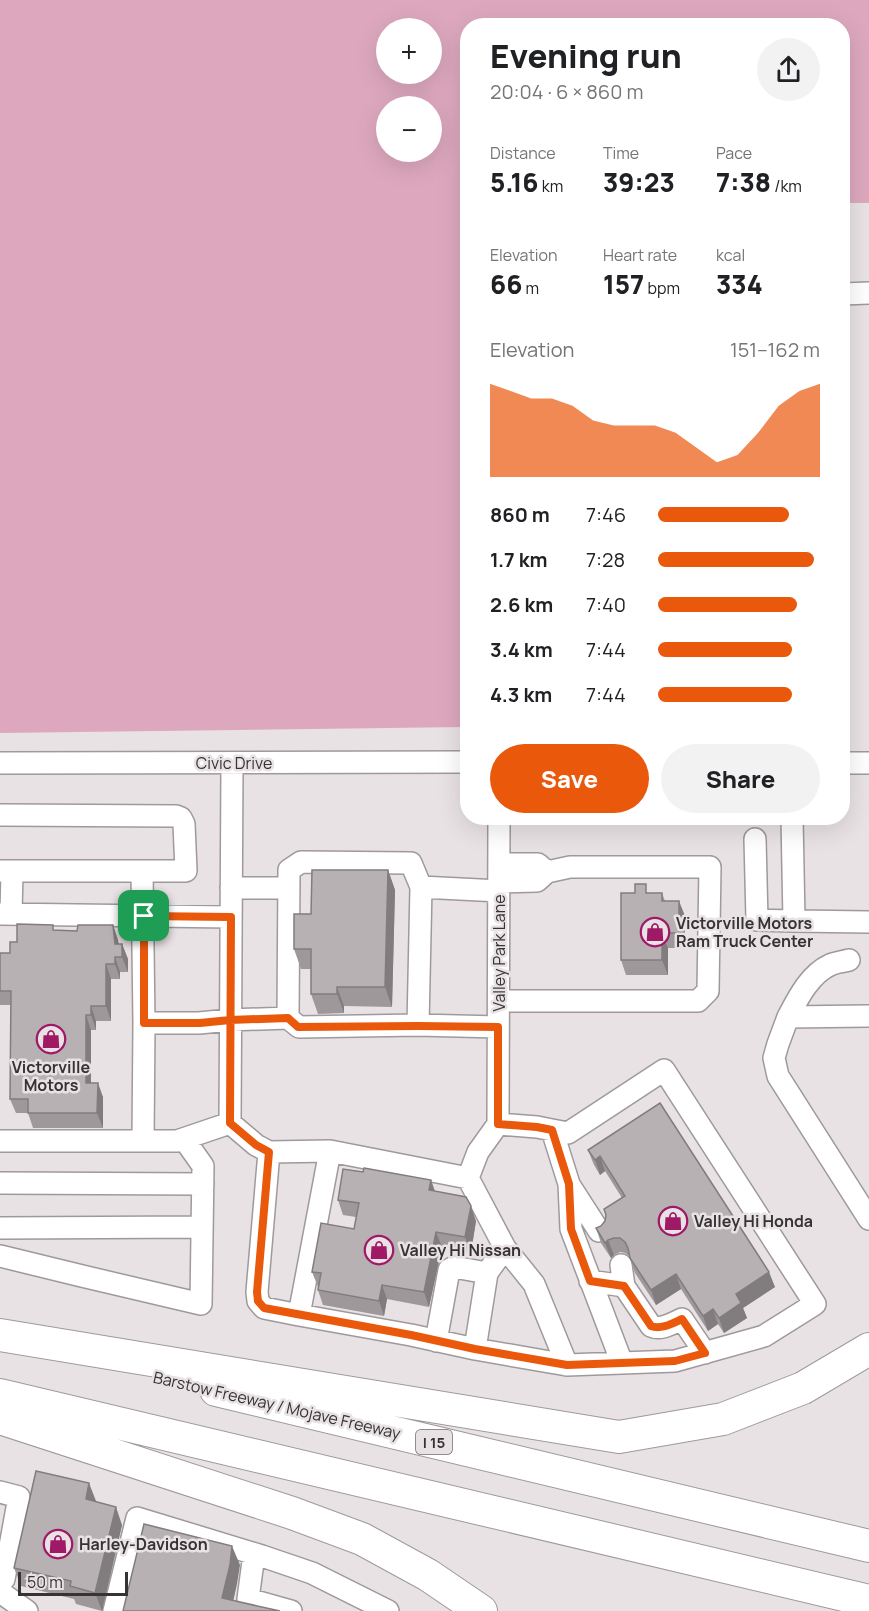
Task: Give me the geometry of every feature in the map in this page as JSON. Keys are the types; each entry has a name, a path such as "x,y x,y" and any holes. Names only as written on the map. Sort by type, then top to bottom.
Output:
{"highway":[{"path":"0,1337 619,1437 723,1419 802,1388 869,1349"},
{"name":"Barstow Freeway / Mojave Freeway","path":"0,1337 869,1546"},
{"path":"0,1395 869,1601"},
{"path":"0,1418 292,1513 362,1539 428,1575 481,1611"}],"street":[{"path":"850,294 869,293"},
{"name":"Civic Drive","path":"0,763 460,762"},
{"path":"850,763 869,763"},
{"path":"232,764 230,1123 256,1145 269,1152 330,1152 468,1178"},
{"path":"0,815 176,816 181,818 185,831 186,871 6,871 5,914 231,917"},
{"name":"Valley Park Lane","path":"498,1124 499,825"},
{"path":"792,825 794,921"},
{"path":"755,839 757,920 869,922"},
{"path":"288,1018 289,870 301,861 411,863 421,887 418,1026"},
{"path":"421,887 499,879 537,881 548,872 570,867 710,867 708,991 698,1001 499,1001"},
{"path":"142,871 144,916 143,1141"},
{"path":"231,888 289,888"},
{"path":"849,960 833,963 822,969 800,994 788,1017 774,1058 778,1076 869,1219"},
{"path":"788,1017 868,1016"},
{"path":"144,1023 200,1023 288,1018 298,1027 498,1027"},
{"path":"269,1152 257,1292 258,1301 264,1308 567,1365 675,1361 764,1336 815,1304 664,1070 568,1133 537,1127 498,1124 477,1152 468,1178 505,1248 534,1284 567,1365"},
{"path":"0,1141 177,1141 230,1123"},
{"path":"552,1130 569,1184 571,1229 622,1363"},
{"path":"0,1256 201,1304 203,1166 184,1138"},
{"path":"299,1315 330,1152"},
{"path":"0,1184 203,1185"},
{"path":"569,1184 599,1231"},
{"path":"0,1228 202,1227"},
{"path":"475,1349 487,1272 505,1248"},
{"path":"621,1265 624,1286 651,1326 660,1328 682,1319 705,1353"},
{"path":"436,1341 449,1270 453,1267 487,1272"},
{"path":"590,1281 624,1286"},
{"path":"0,1492 19,1497 4,1579 0,1583"},
{"path":"114,1611 137,1518 312,1573 388,1611"},
{"path":"254,1554 246,1605 291,1611"},
{"path":"0,1592 27,1611"}],"shaded area":[{"path":"0,0 869,0 869,203 850,203 850,18 460,18 460,727 0,733"}],"building":[{"path":"312,870 388,870 385,987 337,987 337,994 311,994 311,949 294,949 294,914 311,914"},
{"name":"Victorville Motors Ram Truck Center","path":"635,884 646,884 646,893 662,893 662,901 679,901 679,933 662,933 662,960 621,960 621,893 635,893"},
{"name":"Victorville Motors","path":"17,924 53,925 53,930 77,931 78,925 113,925 115,944 122,944 122,957 115,957 115,964 106,964 106,1006 91,1006 91,1015 86,1015 86,1083 98,1083 97,1113 28,1113 28,1099 10,1099 11,991 0,991 0,953 10,953 10,942 17,942"},
{"name":"Valley Hi Honda","path":"660,1103 769,1272 736,1294 741,1303 719,1318 713,1309 703,1316 676,1274 651,1290 630,1258 625,1242 620,1238 614,1238 605,1243 596,1228 605,1221 604,1209 625,1196 600,1156 595,1160 588,1150"},
{"name":"Valley Hi Nissan","path":"364,1168 431,1180 429,1190 466,1197 471,1206 465,1237 436,1232 424,1292 382,1285 379,1301 318,1290 321,1273 312,1272 321,1223 354,1229 359,1203 338,1200 343,1169 363,1172"},
{"path":"36,1471 89,1483 86,1499 116,1507 95,1593 70,1586 71,1581 14,1568"},
{"path":"144,1524 232,1546 222,1598 280,1611 123,1611"}],"place":[{"name":"Victorville Motors Ram Truck Center","path":"655,932"},
{"name":"Victorville Motors","path":"51,1039"},
{"name":"Valley Hi Honda","path":"673,1221"},
{"name":"Valley Hi Nissan","path":"379,1250"},
{"name":"Harley-Davidson","path":"58,1544"}],"route":[{"path":"144,916 144,1023 200,1023 230,1020 288,1018 298,1027 498,1027 498,1124 552,1130 569,1184 571,1229 590,1281 624,1286 651,1326 655,1328 682,1319 705,1353 675,1361 567,1365 264,1308 258,1301 257,1292 269,1152 256,1145 230,1123 230,1020 231,917 144,916"}]}
